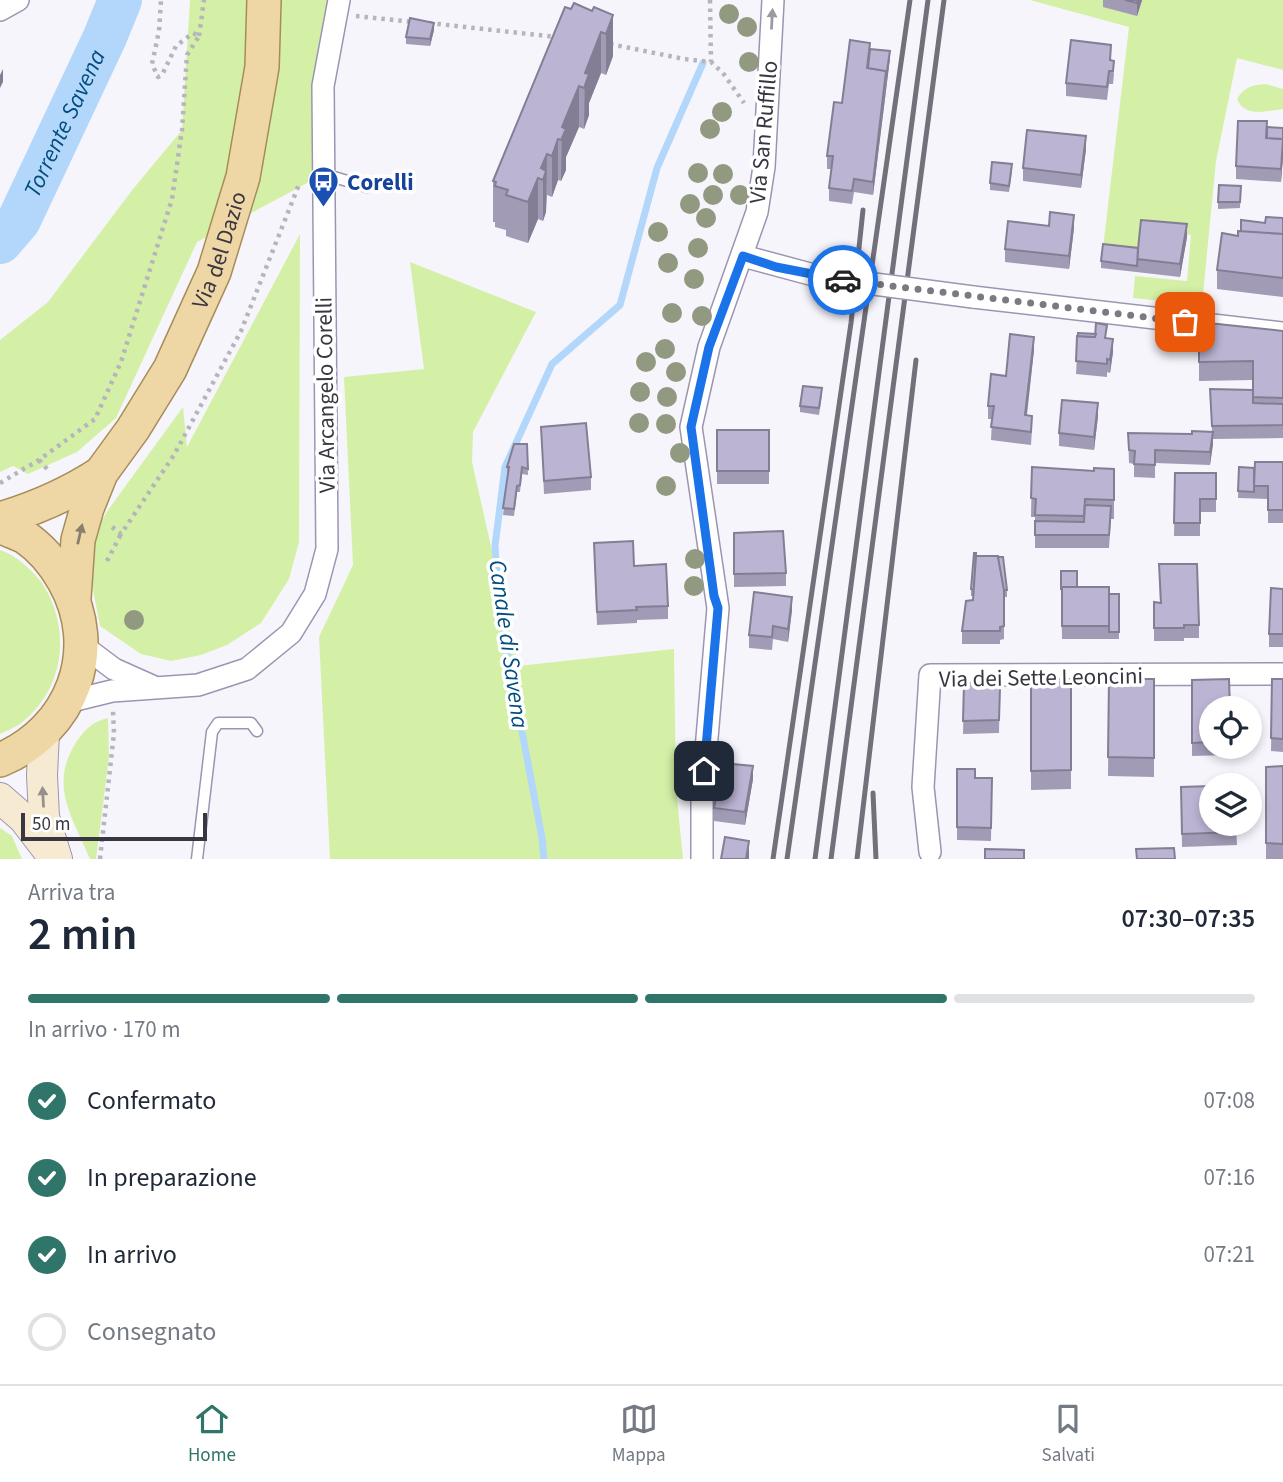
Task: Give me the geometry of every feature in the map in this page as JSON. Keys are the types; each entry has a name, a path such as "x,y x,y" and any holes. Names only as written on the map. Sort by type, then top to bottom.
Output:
{"main road":[{"name":"Via del Dazio","path":"74,598 78,540 87,508 102,473 170,369 214,272 243,177 262,67 264,0"},
{"name":"Via del Dazio","path":"0,519 33,510 68,494 102,473"},
{"path":"0,526 26,538 54,564 74,598 82,645 78,674 67,702 44,733 17,753 0,760"},
{"path":"44,733 44,817 55,859"},
{"path":"0,798 24,819 55,859"}],"street":[{"path":"0,10 19,0"},
{"name":"Via San Ruffillo","path":"702,856 702,797 718,608 714,596 691,427 709,347 757,212 764,167 773,0"},
{"name":"Via Arcangelo Corelli","path":"67,702 111,691 198,685 247,669 291,633 315,594 327,549 323,86 337,7"},
{"path":"743,256 821,277 1283,333"},
{"name":"Via Arcangelo Corelli","path":"82,645 114,669 156,688"},
{"name":"Via dei Sette Leoncini","path":"930,852 923,787 930,676 1283,674"}],"lane":[{"path":"324,174 367,187"},
{"path":"197,859 212,732 218,723 251,723 257,731"}],"path":[{"path":"161,0 159,31 152,64 158,77 162,75 176,46 193,33 199,36"},
{"path":"0,483 39,460 95,419 121,362 172,199 182,130 187,55 199,36 204,0"},
{"path":"600,42 711,62 710,0"},
{"path":"337,7 558,37"},
{"path":"102,570 121,534"},
{"path":"100,859 114,733 113,710"}],"green space":[{"path":"190,0 345,0 334,49 324,174 197,242 116,418 77,452 28,474 13,466 0,472 0,340 48,302 133,189 182,130"},
{"path":"1030,0 1283,0 1283,70 1237,58 1216,161 1202,305 1133,298 1135,276 1187,281 1191,235 1140,230 1137,251 1103,248 1129,27"},
{"path":"1266,84 1283,89 1283,109 1251,111 1245,109 1237,99 1246,89"},
{"path":"300,234 299,542 289,579 261,623 227,645 201,655 171,661 141,654 100,626 85,548 108,510 183,407 187,447"},
{"path":"410,262 536,312 473,432 472,462 518,666 674,649 676,788 683,859 330,859 319,637 353,565 344,377 424,369"},
{"path":"0,550 12,555 42,583 52,601 60,639 55,677 47,694 20,724 0,734"},
{"path":"108,718 109,757 96,859 90,859 66,802 64,774 67,760 81,735 93,724"},
{"path":"0,828 12,836 22,859 0,859"}],"building":[{"path":"574,3 592,11 594,7 613,15 606,34 601,32 585,73 589,74 584,88 579,86 562,127 566,129 561,140 558,139 552,156 547,154 541,168 546,171 543,180 538,178 528,202 506,195 508,190 495,186 496,182 493,181 565,7 571,9"},
{"path":"410,18 434,23 430,39 406,37"},
{"path":"850,40 870,43 867,68 886,71 873,182 854,179 852,191 829,188 833,156 827,156 834,102 842,103"},
{"path":"1071,40 1111,45 1110,60 1114,61 1113,71 1109,71 1107,87 1066,83"},
{"path":"870,49 890,51 886,77 886,71 868,68"},
{"path":"1238,121 1267,121 1266,138 1283,139 1281,169 1236,166"},
{"path":"1267,127 1283,128 1283,139 1267,138"},
{"path":"1027,130 1086,136 1081,175 1023,168"},
{"path":"992,162 1012,164 1009,186 990,183"},
{"path":"1219,185 1241,186 1240,202 1218,202"},
{"path":"1050,212 1074,215 1069,256 1005,249 1008,221 1049,226"},
{"path":"1266,217 1283,218 1283,234 1241,232 1241,220 1265,223"},
{"path":"1141,220 1187,224 1180,264 1137,259"},
{"path":"1238,231 1283,234 1283,278 1217,270 1222,233 1238,236"},
{"path":"1103,244 1138,248 1137,266 1101,261"},
{"path":"1199,322 1283,331 1283,398 1253,397 1253,361 1199,362"},
{"path":"1096,323 1107,325 1105,338 1113,339 1110,360 1107,359 1107,364 1076,361 1077,336 1095,337"},
{"path":"1078,333 1096,334 1095,337 1078,336"},
{"path":"1010,334 1034,337 1025,415 1032,416 1031,432 991,427 994,406 988,406 991,374 1006,376"},
{"path":"803,386 822,388 819,408 800,406"},
{"path":"1210,389 1253,390 1253,403 1283,404 1283,425 1212,426"},
{"path":"1062,400 1098,403 1094,437 1059,433"},
{"path":"586,423 591,477 544,481 541,427"},
{"path":"717,430 769,430 769,471 717,471"},
{"path":"1192,431 1213,432 1210,452 1155,450 1155,465 1134,464 1135,451 1129,450 1128,433 1192,434"},
{"path":"514,444 527,444 528,469 522,467 514,509 503,508 507,467"},
{"path":"1255,462 1283,462 1283,510 1268,510 1268,486 1254,486"},
{"path":"1032,467 1094,471 1094,468 1114,469 1114,500 1085,499 1084,516 1035,515 1036,499 1031,498"},
{"path":"1239,467 1254,468 1254,492 1238,491"},
{"path":"1175,473 1216,473 1216,499 1200,499 1200,523 1174,523"},
{"path":"1085,505 1111,506 1109,535 1035,535 1035,521 1084,522"},
{"path":"783,531 786,573 734,574 734,533"},
{"path":"633,541 634,566 666,564 668,606 597,612 594,543"},
{"path":"976,553 974,590 971,589"},
{"path":"976,556 998,556 1004,588 1004,626 1000,627 1000,631 962,631 966,601 973,600"},
{"path":"998,557 1003,557 1007,590 1004,590"},
{"path":"1159,564 1197,564 1199,625 1154,628 1154,602 1161,603"},
{"path":"1061,571 1077,571 1077,587 1062,587 1061,590"},
{"path":"1062,587 1109,587 1109,626 1062,626"},
{"path":"1271,588 1283,589 1283,634 1269,634"},
{"path":"754,592 792,597 788,629 773,626 772,637 749,635"},
{"path":"1109,594 1119,594 1119,632 1109,632"},
{"path":"1031,679 1071,679 1071,770 1031,771"},
{"path":"1109,679 1154,679 1154,758 1108,757"},
{"path":"1229,679 1230,696 1199,696 1199,743 1192,743 1192,680"},
{"path":"1272,679 1283,679 1283,739 1271,738"},
{"path":"994,681 1000,688 999,720 963,721 964,683"},
{"path":"722,763 753,766 745,812 714,808"},
{"path":"1283,766 1283,844 1266,843 1266,767"},
{"path":"957,769 975,769 975,778 992,778 991,828 957,827"},
{"path":"1199,786 1199,833 1182,834 1181,787"},
{"path":"725,837 749,841 746,859 721,859"},
{"path":"1174,848 1175,859 1137,859 1136,849"},
{"path":"985,849 1024,850 1024,859 985,859"}],"waterway":[{"name":"Torrente Savena","path":"0,242 19,220 120,0"},
{"name":"Canale di Savena","path":"544,859 500,614 495,546 505,467 552,364 620,305 657,168 703,63"}],"railway":[{"path":"787,859 910,0"},
{"path":"815,859 928,0"},
{"path":"831,859 944,0"},
{"path":"773,859 851,323 863,210"},
{"path":"857,859 916,360"},
{"path":"873,793 876,859"}],"way so far":[{"path":"843,280 1185,322"}],"place":[{"name":"Corelli","path":"324,209"}],"route":[{"path":"704,771 718,608 714,596 691,427 709,347 743,256 776,267 843,280"}]}
